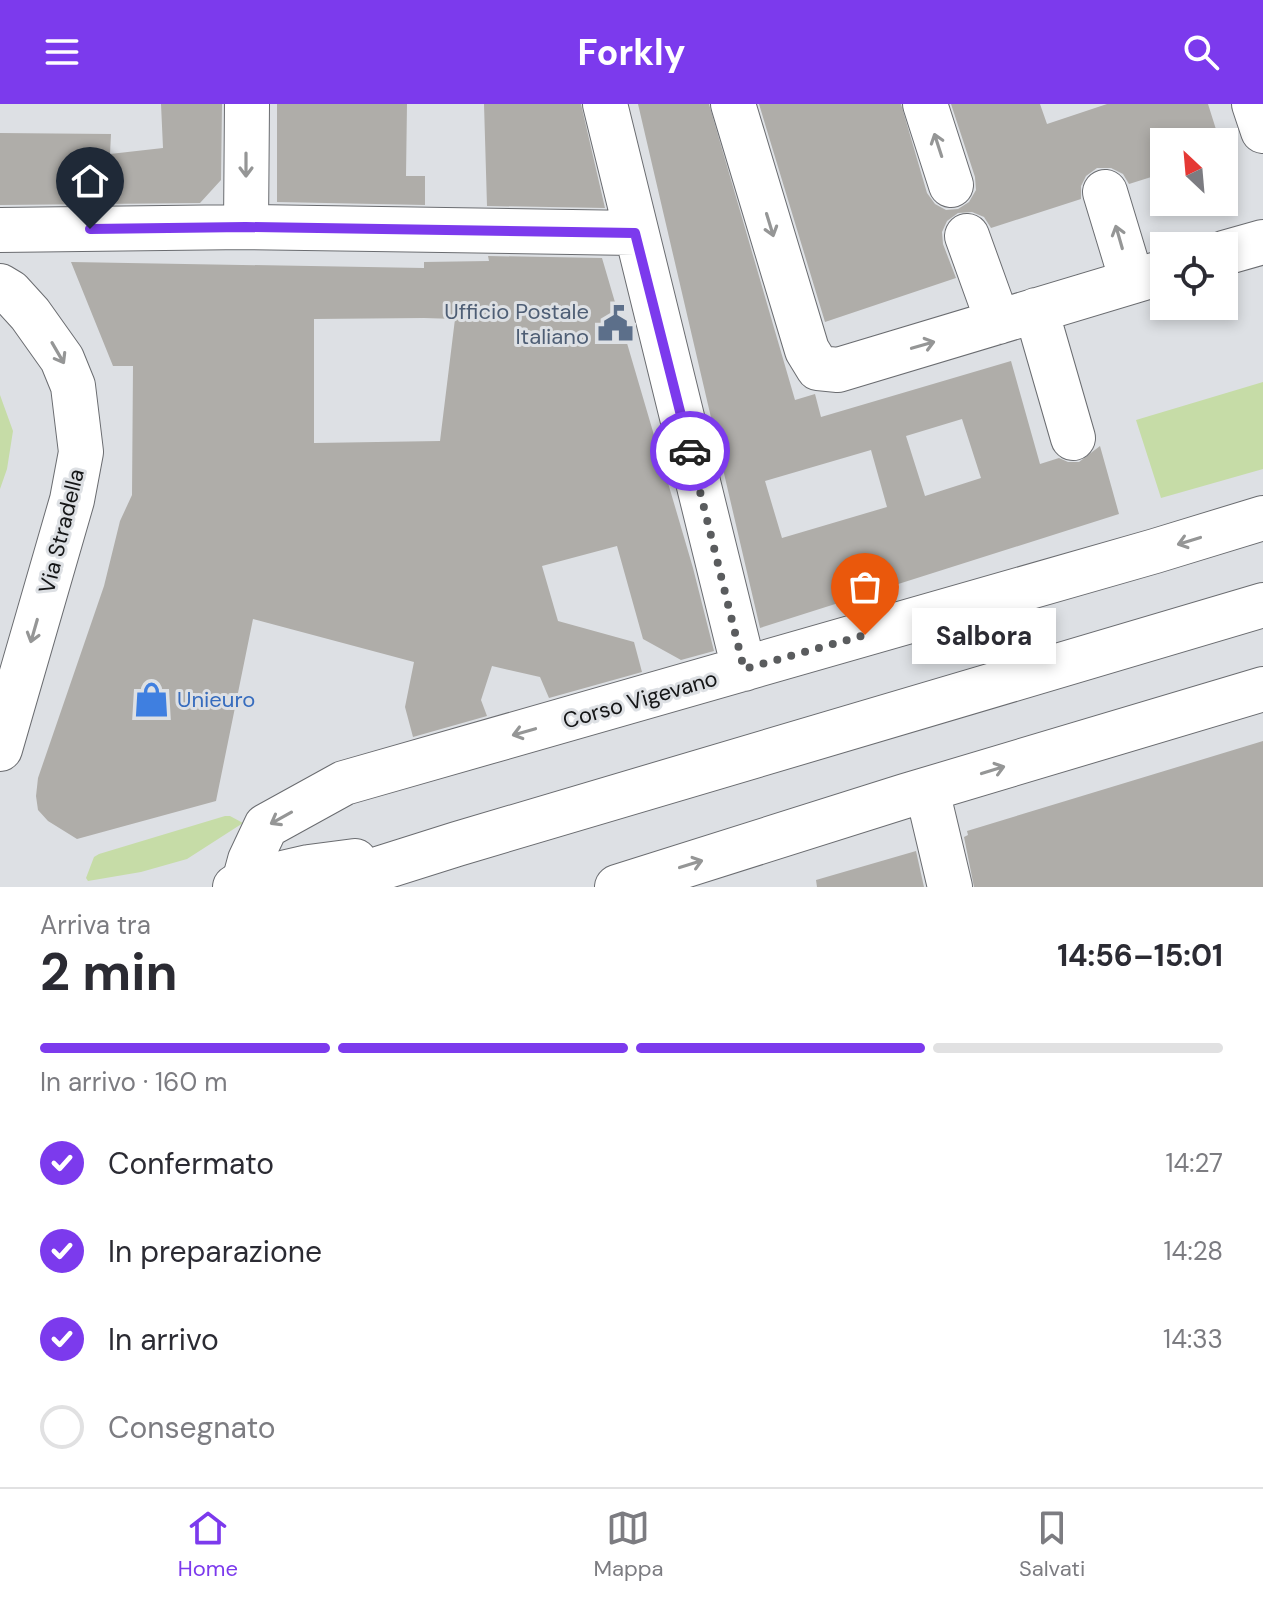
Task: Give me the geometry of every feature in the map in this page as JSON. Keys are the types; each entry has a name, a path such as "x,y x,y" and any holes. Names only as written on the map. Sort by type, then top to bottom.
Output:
{"street":[{"path":"246,227 247,104"},
{"path":"605,104 744,669"},
{"path":"733,104 807,350 818,368 838,370 1148,276 1105,192"},
{"path":"925,104 951,185"},
{"path":"1254,104 1263,131"},
{"path":"5,289 13,230 246,227 635,233"},
{"path":"967,236 1017,316 1073,438"},
{"path":"1238,249 1263,242"},
{"name":"Via Stradella","path":"0,749 72,500 81,452 73,386 62,359 45,333 5,289"},
{"name":"Corso Vigevano","path":"239,884 266,826 344,783 1263,518"},
{"name":"Corso Vigevano","path":"321,887 1263,605"},
{"path":"617,887 1263,689"},
{"path":"927,790 950,887"},
{"name":"Corso Vigevano","path":"239,884 309,867 448,847"}],"green space":[{"path":"1263,382 1263,469 1161,498 1136,420"},
{"path":"0,395 13,431 7,469 0,489"},
{"path":"225,816 243,823 187,859 141,872 88,881 86,878 94,857 99,854"}],"building":[{"path":"161,104 222,104 221,180 200,203 0,205 0,133 111,134 110,154 163,148"},
{"path":"277,104 407,104 406,176 425,176 425,205 277,202"},
{"path":"484,104 581,104 605,208 487,206"},
{"path":"638,104 709,104 795,400 815,394 821,417 1011,361 1040,464 1059,458 1079,462 1100,446 1119,514 760,628","holes":["962,419 981,478 925,496 906,436","871,450 887,507 782,538 765,481"]},
{"path":"759,104 901,104 927,193 935,204 946,210 958,209 969,202 976,190 975,177 951,104 1040,104 1047,124 1107,104 1208,104 1216,128 1150,128 1150,177 1129,184 1123,174 1111,168 1097,168 1086,176 1081,186 1081,199 991,228 984,217 972,212 958,213 947,221 942,232 943,244 956,278 825,322"},
{"path":"488,256 602,258 693,568 714,651 681,660 643,639 617,546 542,566 558,621 634,642 642,672 549,698 540,677 492,666 481,700 487,716 413,737 405,707 414,662 253,619 216,801 77,839 48,821 38,810 38,778 104,586 120,521 132,495 133,366 113,366 71,262 424,268 424,262 489,261","holes":["314,319 455,319 440,441 314,443"]},
{"path":"1263,741 1263,887 974,887 964,837 968,835 967,831"},
{"path":"916,851 924,887 817,887 816,880"}],"way so far":[{"path":"690,451 744,669 865,635"}],"place":[{"name":"Ufficio Postale Italiano","path":"615,324"},
{"name":"Salbora","path":"865,635"},
{"name":"Unieuro","path":"151,699"}],"route":[{"path":"90,229 246,227 635,233 690,451"}]}
